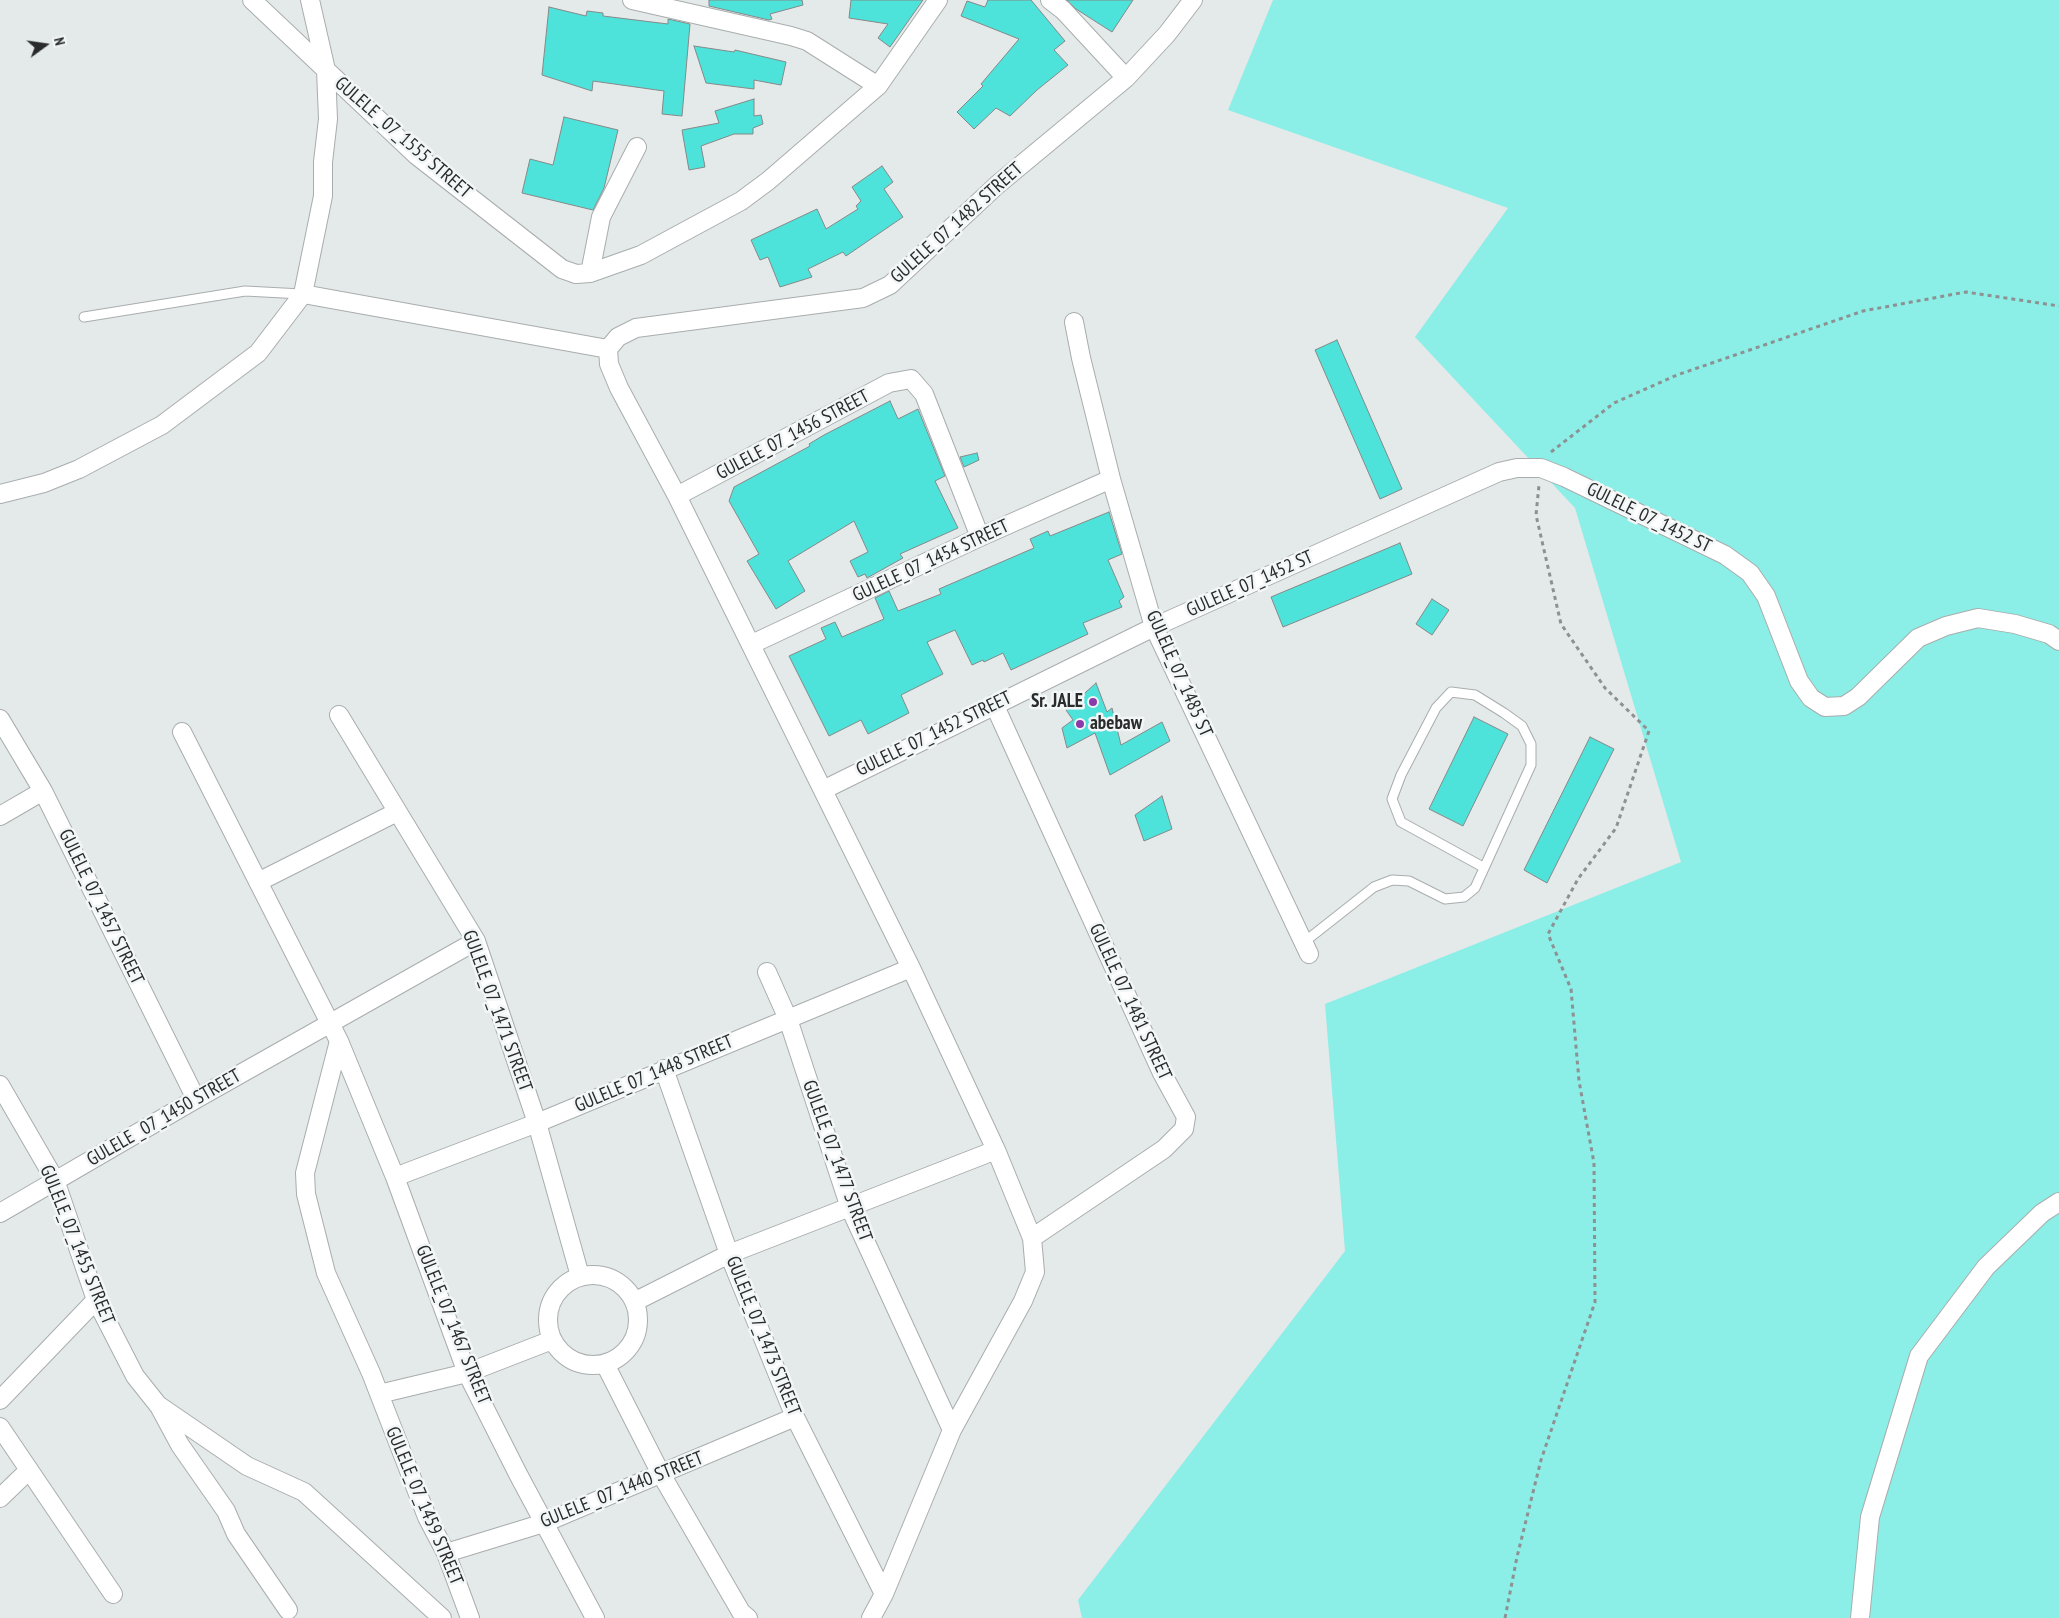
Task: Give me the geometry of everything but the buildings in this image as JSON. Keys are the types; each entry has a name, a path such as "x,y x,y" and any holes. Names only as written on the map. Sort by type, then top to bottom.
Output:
{"street":[{"path":"0,494 44,483 79,469 162,425 258,352 303,294 323,196 323,162 328,119 326,70 252,0"},
{"name":"GULELE _07_1555 STREET","path":"310,0 326,70 416,155 535,249 562,269 576,274 590,273"},
{"path":"632,0 668,3 807,41 878,86"},
{"path":"590,273 641,255 741,201 768,181 878,86 938,0"},
{"path":"1050,0 1063,10 1126,78"},
{"name":"GULELE_07_1482 STREET","path":"608,349 618,337 636,328 863,298 890,285 997,186 1126,78 1167,34 1193,0"},
{"path":"590,273 601,217 637,146"},
{"path":"303,294 608,349 609,364 619,388 677,496 752,644 911,968 996,1150 1032,1238 1035,1272 1023,1301 952,1430 884,1594 871,1618"},
{"name":"GULELE_07_1485 ST","path":"1074,322 1081,358 1112,479 1154,627 1306,949"},
{"name":"GULELE_07_1456 STREET","path":"677,496 889,383 911,379 924,394 980,537"},
{"name":"GULELE_07_1452 ST","path":"1154,627 1499,472 1517,468 1541,468 1725,555 1750,573 1766,596 1799,681 1811,698 1825,707 1844,706 1858,697 1918,638 1946,626 1978,618 2015,624 2049,634 2059,641"},
{"name":"GULELE_07_1454 STREET","path":"752,644 980,537 1112,479"},
{"name":"GULELE_07_1452 STREET","path":"822,790 1154,627"},
{"name":"GULELE_07_1481 STREET","path":"994,704 1162,1073 1186,1117 1184,1129 1164,1149 1032,1238"},
{"name":"GULELE_07_1471 STREET","path":"339,715 476,941 537,1123 580,1276"},
{"name":"GULELE_07_1457 STREET","path":"0,719 44,791 196,1099"},
{"name":"GULELE_07_1467 STREET","path":"182,732 339,1041 395,1177 467,1373 595,1618"},
{"path":"0,816 44,791"},
{"path":"258,882 398,812"},
{"name":"GULELE _07_1450 STREET","path":"0,1213 196,1099 476,941"},
{"name":"GULELE_07_1448 STREET","path":"395,1177 537,1123 911,968"},
{"name":"GULELE_07_1477 STREET","path":"767,972 788,1019 850,1208 952,1430"},
{"name":"GULELE_07_1459 STREET","path":"339,1041 305,1173 306,1194 326,1274 379,1394 427,1517 446,1553 470,1618"},
{"name":"GULELE_07_1473 STREET","path":"664,1069 729,1254 796,1417 884,1594"},
{"name":"GULELE_07_1455 STREET","path":"0,1085 56,1180 96,1300 135,1376 158,1405 247,1466 304,1492 442,1618"},
{"path":"634,1302 729,1254 996,1150"},
{"path":"1860,1618 1870,1517 1920,1356 1986,1266 2042,1213 2059,1202"},
{"path":"594,1274 608,1277 620,1284 630,1294 634,1302 638,1321 636,1336 618,1358 605,1364 590,1365 574,1361 562,1352 552,1340 548,1325 549,1309 560,1289 580,1276 594,1274"},
{"path":"0,1400 96,1300"},
{"path":"379,1394 467,1373 552,1340"},
{"path":"605,1364 661,1474 741,1612 748,1618"},
{"path":"158,1405 180,1445 226,1511 236,1534 288,1610"},
{"name":"GULELE _07_1440 STREET","path":"446,1553 544,1523 796,1417"},
{"path":"0,1427 113,1594"},
{"path":"0,1498 29,1470"}],"lane":[{"path":"84,317 245,291 303,294"},
{"path":"1306,949 1374,887 1392,880 1409,881 1445,899 1464,897 1475,888 1531,765 1531,744 1522,726 1504,713 1475,695 1451,692 1436,708 1392,799 1401,822 1483,867"}],"path":[{"path":"1505,1618 1517,1558 1541,1460 1595,1302 1594,1163 1579,1081 1570,989 1548,934 1578,879 1616,828 1649,731 1605,688 1561,624 1536,515 1541,468 1552,450 1614,404 1677,375 1863,310 1966,292 2059,306"}],"shaded area":[{"path":"1273,0 2059,0 2059,1618 1082,1618 1078,1600 1345,1251 1325,1004 1681,862 1575,508 1415,337 1508,208 1228,110"}],"place":[{"name":"Sr. JALE","path":"1093,702"},
{"name":"abebaw","path":"1080,724"}]}
